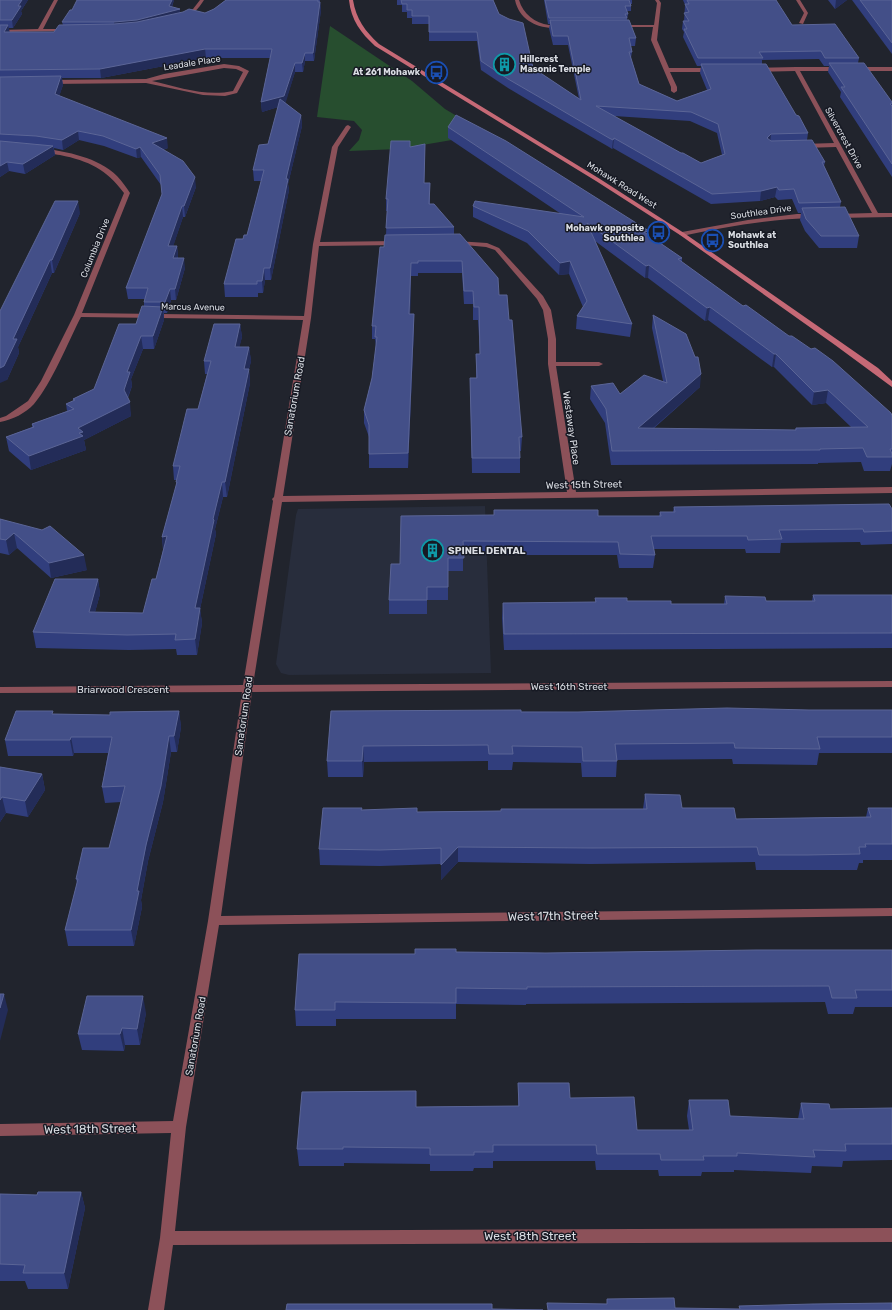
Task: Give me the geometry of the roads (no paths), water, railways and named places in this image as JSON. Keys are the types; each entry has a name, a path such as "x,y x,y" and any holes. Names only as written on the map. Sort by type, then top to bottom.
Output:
{"main road":[{"name":"Mohawk Road West","path":"351,0 352,13 357,23 377,45 591,176 682,234 838,343 875,370 892,385"}],"street":[{"path":"38,31 56,0"},
{"path":"174,19 181,18 195,10 202,0"},
{"path":"517,0 518,5 533,23 542,26 570,27"},
{"path":"657,0 659,3 654,40 674,87 674,91"},
{"path":"798,0 806,14 801,23"},
{"path":"609,26 656,26"},
{"path":"0,31 77,30"},
{"name":"Leadale Place","path":"46,82 146,81 212,95 225,96 236,92 246,71 224,66 164,76 146,81"},
{"name":"Silvercrest Drive","path":"796,69 876,215"},
{"path":"750,70 892,69"},
{"path":"666,70 719,70"},
{"name":"Sanatorium Road","path":"156,1310 167,1238 180,1127 214,921 276,499 307,318 316,244 335,147 348,127"},
{"path":"793,146 837,145"},
{"name":"Columbia Drive","path":"0,420 9,418 31,403 45,382 78,315 127,193 114,176 91,162 69,154 37,149"},
{"name":"Southlea Drive","path":"682,234 766,218 892,215"},
{"path":"316,244 404,243"},
{"name":"Westaway Place","path":"450,243 487,245 497,249 505,256 517,273 540,298 547,310 552,340 552,364 572,495"},
{"name":"Marcus Avenue","path":"78,315 307,318"},
{"path":"552,364 600,364"},
{"name":"West 15th Street","path":"276,499 892,490"},
{"name":"West 16th Street","path":"247,689 892,684"},
{"name":"Briarwood Crescent","path":"0,690 247,689"},
{"name":"West 17th Street","path":"214,921 892,912"},
{"name":"West 18th Street","path":"0,1130 180,1127"},
{"name":"West 18th Street","path":"167,1238 892,1235"}],"place":[{"name":"Hillcrest Masonic Temple","path":"505,64"},
{"name":"At 261 Mohawk","path":"436,72"},
{"name":"Mohawk opposite Southlea","path":"659,233"},
{"name":"Mohawk at Southlea","path":"713,240"},
{"name":"SPINEL DENTAL","path":"432,550"}]}
